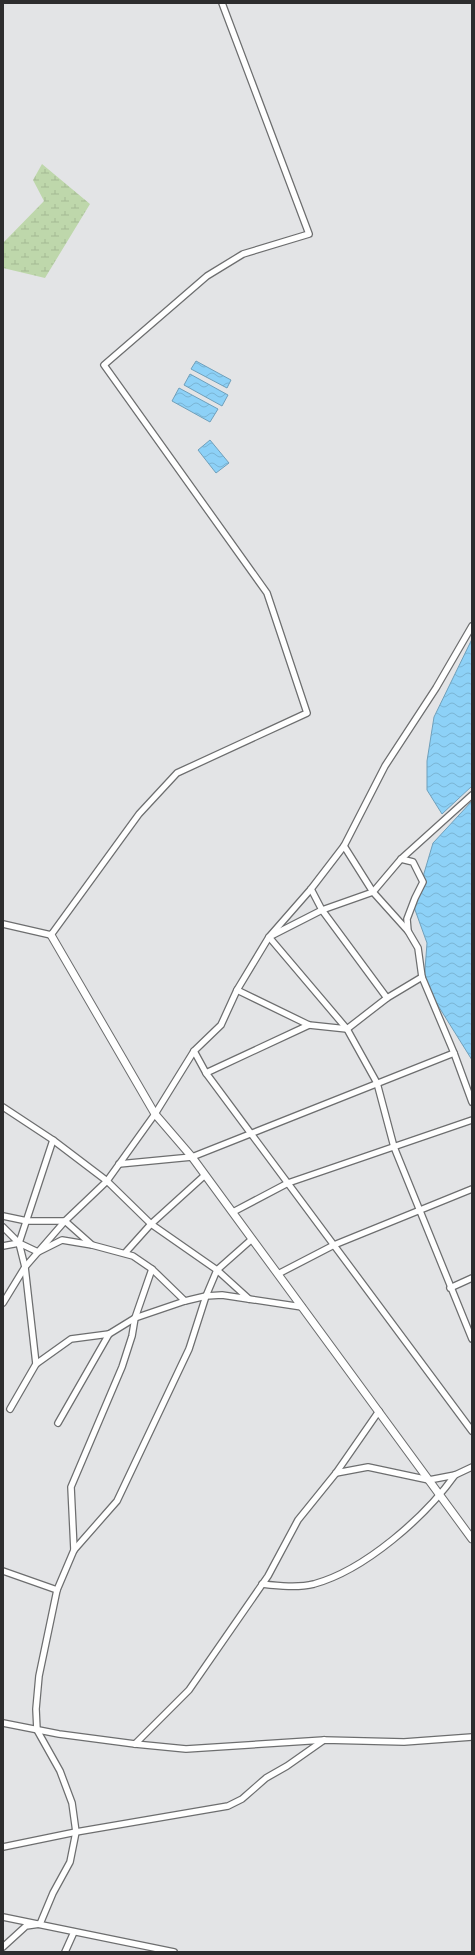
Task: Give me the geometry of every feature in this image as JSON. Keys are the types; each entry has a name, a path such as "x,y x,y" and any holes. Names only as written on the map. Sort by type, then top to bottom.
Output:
{"street":[{"path":"51,935 139,814 176,773 307,713 267,593 104,365 207,276 243,254 309,234 222,3"},
{"path":"3,1303 26,1266 65,1221 107,1181 155,1114 194,1051 221,1025 237,990 269,937 311,889 344,846 385,766 436,688 472,626"},
{"path":"269,937 322,910 373,892 401,859 472,795"},
{"path":"344,846 373,892 408,931 418,948 422,977 454,1053 472,1102"},
{"path":"401,859 414,862 424,882 415,898 407,919 408,931"},
{"path":"311,889 322,910 387,998"},
{"path":"3,924 51,935 155,1114 192,1157 233,1212 472,1540"},
{"path":"269,937 347,1029 377,1083 394,1147 472,1339"},
{"path":"237,990 309,1025 347,1029 387,998 422,977"},
{"path":"206,1074 309,1025"},
{"path":"194,1051 206,1074 472,1431"},
{"path":"119,1164 192,1157 250,1132 454,1053"},
{"path":"3,1107 53,1140 107,1181 151,1224 217,1270 249,1299"},
{"path":"233,1212 288,1183 472,1120"},
{"path":"36,1364 26,1266 19,1243 53,1140"},
{"path":"125,1253 151,1224 205,1175"},
{"path":"278,1274 334,1245 472,1189"},
{"path":"3,1216 27,1222 65,1221 92,1245"},
{"path":"3,1227 19,1243 38,1252"},
{"path":"38,1252 62,1240 125,1253 133,1256 152,1269 185,1300"},
{"path":"40,1924 53,1893 70,1862 76,1832 72,1803 60,1771 37,1730 36,1709 38,1676 57,1590 74,1550 117,1501 189,1349 206,1296 217,1270 252,1240"},
{"path":"3,1246 19,1243"},
{"path":"74,1550 71,1486 122,1367 132,1336 135,1318 152,1269"},
{"path":"450,1288 472,1278"},
{"path":"10,1408 36,1364 71,1339 109,1334 135,1318 185,1300 206,1296 222,1295 302,1308"},
{"path":"58,1423 109,1334"},
{"path":"135,1744 189,1690 268,1576 298,1520 336,1473 379,1411"},
{"path":"336,1473 368,1467 429,1480 455,1475 472,1467"},
{"path":"262,1584 286,1586 313,1584 342,1573 388,1544 440,1496 455,1475"},
{"path":"3,1571 57,1590"},
{"path":"3,1723 37,1730 135,1744 186,1749 324,1740 404,1742 472,1737"},
{"path":"3,1847 76,1832 228,1806 242,1799 266,1778 287,1766 324,1740"},
{"path":"3,1917 174,1952"},
{"path":"3,1947 26,1926 40,1924"},
{"path":"65,1952 74,1932"}],"green space":[{"path":"42,164 90,204 45,278 3,268 3,243 44,201 33,180"}],"water":[{"path":"196,361 231,380 227,388 191,369"},
{"path":"190,374 228,395 222,406 184,385"},
{"path":"179,388 218,409 210,422 172,401"},
{"path":"210,440 229,463 216,473 198,450"},
{"path":"472,639 472,786 442,814 427,790 427,761 434,717"},
{"path":"472,801 472,1060 424,983 427,943 414,907 433,843"}]}
